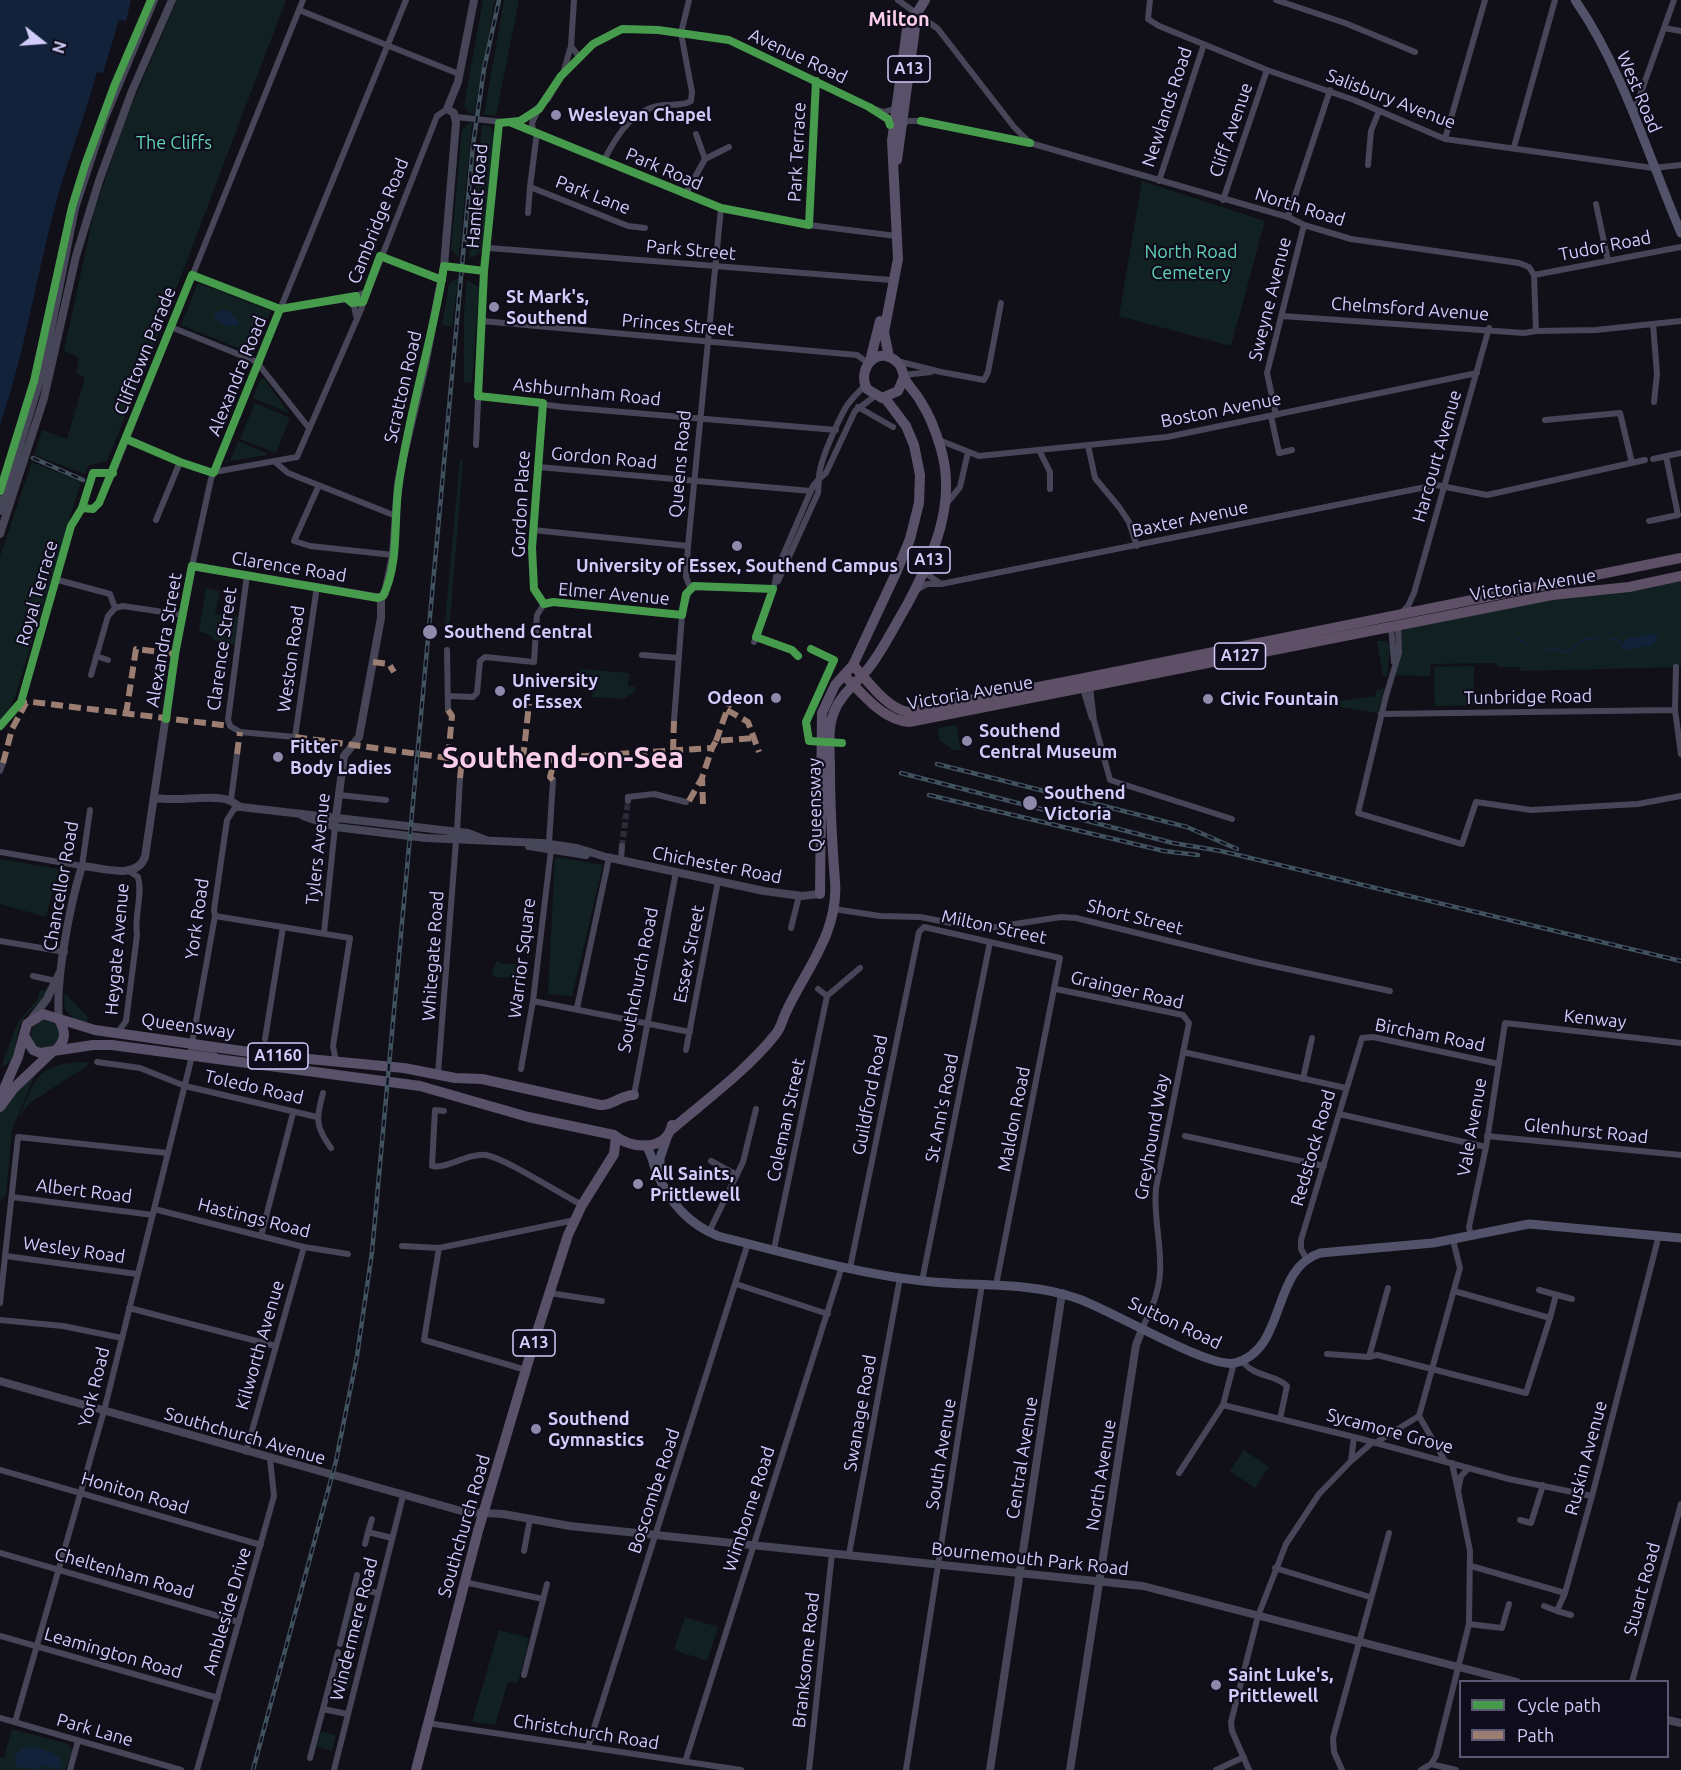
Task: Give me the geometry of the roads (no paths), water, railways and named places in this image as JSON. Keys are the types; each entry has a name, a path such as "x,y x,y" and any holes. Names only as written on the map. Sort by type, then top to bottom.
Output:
{"highway":[{"name":"Victoria Avenue","path":"1393,620 1420,610 1681,558"},
{"name":"Victoria Avenue","path":"844,675 885,714 894,719 909,722 1084,683 1393,620 1552,595 1613,590 1681,576"},
{"name":"Victoria Avenue","path":"853,665 887,700 900,710 908,712 1084,683"}],"main road":[{"name":"A13","path":"896,169 891,147 907,29 925,0"},
{"name":"West Road","path":"1575,0 1589,20 1633,115 1681,233"},
{"name":"A13","path":"892,359 884,332 897,272 896,169 917,13"},
{"name":"A13","path":"869,362 891,280 896,248"},
{"path":"865,385 863,375 869,362 877,357 892,359"},
{"name":"Queensway","path":"671,1129 763,1049 782,1026 786,1011 816,960 834,909 835,881 830,835 830,729 836,705 863,676 890,635 914,591 936,543 945,505 946,474 939,440 922,403 892,359"},
{"path":"880,397 898,391 904,376"},
{"name":"Queensway","path":"820,894 822,756 820,727 827,700 853,665 905,552 919,503 920,475 914,445 906,426 880,397 865,385"},
{"name":"Queensway","path":"27,1024 43,1014 59,1020 118,1033 455,1078 482,1079 600,1105 612,1105 624,1096 634,1095"},
{"path":"0,1107 15,1088 54,1051 64,1037 59,1020"},
{"path":"0,1098 25,1036 27,1024"},
{"name":"Queensway","path":"25,1036 27,1044 36,1052 101,1044 445,1091 528,1117 615,1136"},
{"path":"615,1136 624,1142 657,1144 671,1129"},
{"path":"660,1179 660,1158 671,1129"},
{"name":"Southchurch Road","path":"416,1770 426,1723 483,1513 549,1293 582,1205 614,1154 615,1136"},
{"name":"Sutton Road","path":"645,1145 660,1179 675,1204 696,1224 709,1232 846,1267 900,1278 996,1285 1062,1293 1089,1302 1209,1360 1238,1362 1261,1346 1294,1273 1307,1260"},
{"path":"1307,1260 1328,1251 1453,1240 1493,1229 1528,1224 1681,1238"}],"street":[{"path":"0,511 43,370 82,186 104,120 154,0"},
{"path":"0,534 44,398 76,256 99,181 132,90 172,0"},
{"name":"Clifftown Parade","path":"113,473 93,473 82,508 93,509 99,503 113,473 303,0"},
{"name":"Alexandra Road","path":"213,472 406,0"},
{"name":"Cambridge Road","path":"275,462 294,459 299,453 437,116 447,109 459,74 474,0"},
{"path":"561,76 571,46 574,0"},
{"path":"604,160 627,123 640,112 655,106 684,104 691,101 681,33 689,0"},
{"path":"898,0 938,29 1014,127 1030,144"},
{"name":"Salisbury Avenue","path":"1150,0 1148,19 1267,70 1329,90 1445,139 1653,168 1681,165"},
{"path":"1276,0 1345,23 1415,52"},
{"path":"1445,139 1485,0"},
{"path":"1514,147 1555,0"},
{"path":"1633,115 1674,0"},
{"path":"299,10 459,74"},
{"path":"1664,28 1681,31"},
{"name":"Avenue Road","path":"535,132 533,119 561,76 593,44 622,29 658,30 729,40 869,107 884,112 896,108"},
{"name":"Newlands Road","path":"1159,181 1204,44"},
{"path":"571,46 580,58"},
{"name":"Cliff Avenue","path":"1223,200 1267,70"},
{"name":"Park Terrace","path":"809,225 816,81"},
{"path":"1288,217 1329,90"},
{"path":"447,109 456,117"},
{"name":"Avenue Road","path":"456,117 512,123 539,109"},
{"path":"1368,165 1371,131 1379,111"},
{"name":"Scratton Road","path":"381,598 385,593 393,555 404,454 442,280 456,117"},
{"name":"North Road","path":"901,125 908,121 921,121 1030,144 1288,217 1304,225 1351,239 1519,263 1529,267 1534,275"},
{"name":"Hamlet Road","path":"476,445 484,271 489,248 498,122"},
{"name":"Park Road","path":"512,123 721,208 809,225 896,236"},
{"name":"Park Lane","path":"528,213 535,132"},
{"path":"696,134 705,159"},
{"path":"685,195 705,159 729,147"},
{"name":"Park Lane","path":"530,187 628,226 645,228"},
{"path":"1596,204 1608,261"},
{"name":"Queens Road","path":"674,721 682,615 690,587 686,577 688,546 721,208"},
{"name":"Sweyne Avenue","path":"1292,450 1279,453 1267,373 1304,225"},
{"name":"Tudor Road","path":"1534,275 1681,247"},
{"name":"Park Street","path":"489,248 891,280"},
{"path":"380,256 442,280"},
{"name":"Hamlet Road","path":"444,266 484,271"},
{"path":"192,275 280,309 347,299 366,292"},
{"path":"1534,275 1536,331 1596,330 1681,321"},
{"path":"347,299 354,306 356,317"},
{"name":"Alexandra Road","path":"285,300 288,307"},
{"path":"892,359 984,380 988,372 1001,303"},
{"name":"Chelmsford Avenue","path":"1282,316 1489,328 1524,333 1536,331"},
{"name":"Princes Street","path":"482,321 708,344 857,355 869,362"},
{"path":"1653,324 1657,374 1654,402"},
{"path":"171,327 259,364 309,428"},
{"name":"Harcourt Avenue","path":"1393,620 1408,606 1414,593 1489,328"},
{"path":"904,376 914,372 941,372"},
{"name":"Boston Avenue","path":"939,440 979,456 1167,437 1477,373"},
{"path":"754,642 774,588 818,493 820,469 836,430 846,407 865,385"},
{"name":"Ashburnham Road","path":"478,396 562,407 836,430"},
{"path":"774,588 778,567 811,491 826,473 858,407 880,397"},
{"name":"Gordon Place","path":"543,403 533,530 534,589 544,604"},
{"path":"858,407 893,427"},
{"path":"1545,420 1620,413 1632,462"},
{"path":"126,439 180,462 213,472 275,462 288,473 396,516"},
{"path":"1088,445 1095,478 1124,514 1137,546"},
{"path":"1039,450 1050,472 1050,489"},
{"path":"945,505 960,487 968,452"},
{"path":"1653,459 1681,453"},
{"path":"1649,521 1678,515 1666,456"},
{"path":"1445,485 1487,495 1644,460"},
{"path":"156,520 180,462"},
{"name":"Gordon Road","path":"538,467 811,491"},
{"name":"Alexandra Street","path":"166,719 192,566 213,472"},
{"path":"319,485 294,541 310,546 393,555"},
{"name":"Baxter Avenue","path":"914,591 927,585 1137,546 1294,512 1445,485"},
{"name":"Royal Terrace","path":"0,726 21,702 58,580 71,526"},
{"path":"533,530 688,546"},
{"path":"928,563 928,575 941,584"},
{"name":"Clarence Road","path":"192,566 381,598"},
{"name":"Clarence Street","path":"247,575 228,720 230,726 240,732 295,737"},
{"path":"58,580 110,594 114,608"},
{"name":"Weston Road","path":"295,737 317,586"},
{"path":"690,587 774,588"},
{"path":"1414,593 1413,603 1420,610"},
{"name":"Tylers Avenue","path":"336,1061 333,1046 351,938 324,933 344,756 359,737 381,618 381,598"},
{"name":"Elmer Avenue","path":"544,604 553,602 682,615"},
{"path":"449,696 473,697 477,693 480,661 485,657 534,662 537,615 544,604"},
{"path":"91,675 108,616 114,608 123,606 183,615"},
{"path":"1393,620 1399,653 1381,714 1358,813 1462,844 1476,802 1531,810 1638,804 1681,796"},
{"path":"447,650 448,710"},
{"path":"642,655 679,658"},
{"path":"96,656 108,660"},
{"path":"1676,667 1675,710 1681,754"},
{"path":"1084,683 1110,780 1232,819"},
{"name":"Tunbridge Road","path":"1381,714 1675,710"},
{"name":"Heygate Avenue","path":"118,1033 126,1021 136,935 134,923 140,886 138,877 129,870 142,863 155,798 166,719"},
{"path":"155,798 231,800 237,754"},
{"path":"0,771 3,763"},
{"name":"Whitegate Road","path":"438,1074 460,778"},
{"name":"Warrior Square","path":"521,1069 533,1001 550,847 553,780"},
{"path":"628,801 628,797 654,794 686,802"},
{"path":"339,795 386,800"},
{"name":"Chichester Road","path":"231,800 241,807 336,817 457,836 550,847 799,896 820,894"},
{"name":"York Road","path":"192,1042 215,916 226,827 232,811 241,807"},
{"name":"Chancellor Road","path":"27,1024 47,999 58,981 62,968 75,888 82,866 90,810"},
{"name":"Chichester Road","path":"299,814 335,827 457,836"},
{"path":"621,860 622,846"},
{"path":"0,852 82,866 129,870"},
{"path":"577,1008 609,858"},
{"name":"Southchurch Road","path":"634,1095 676,872"},
{"name":"Essex Street","path":"686,1050 718,881"},
{"path":"791,928 799,896"},
{"name":"Short Street","path":"834,909 880,916 920,917 982,929 1061,917 1076,918 1255,962 1390,991"},
{"path":"215,916 324,933"},
{"path":"265,1039 284,927"},
{"name":"Milton Street","path":"921,928 1060,958"},
{"name":"Guildford Road","path":"846,1267 921,928"},
{"path":"0,941 65,952"},
{"name":"St Ann's Road","path":"922,1281 990,942"},
{"name":"Maldon Road","path":"996,1285 1056,989 1060,958"},
{"path":"818,988 827,996 860,968"},
{"path":"33,976 58,981"},
{"name":"Chancellor Road","path":"58,981 59,1020"},
{"name":"Grainger Road","path":"1056,989 1183,1015 1189,1023"},
{"name":"Coleman Street","path":"774,1249 827,996"},
{"name":"Essex Street","path":"533,1001 690,1032"},
{"name":"Greyhound Way","path":"1143,1327 1160,1276 1154,1208 1156,1188 1189,1023"},
{"name":"Kenway","path":"1505,1023 1681,1043"},
{"name":"Vale Avenue","path":"1471,1236 1470,1227 1486,1147 1505,1023"},
{"name":"Bircham Road","path":"1359,1043 1367,1036 1499,1065"},
{"path":"1303,1079 1312,1038"},
{"path":"192,1042 191,1049 235,1061"},
{"name":"Redstock Road","path":"1307,1260 1300,1249 1301,1240 1359,1043"},
{"path":"1184,1052 1346,1088"},
{"name":"York Road","path":"15,1722 104,1411 192,1056"},
{"name":"Toledo Road","path":"97,1062 140,1068 185,1086 317,1117"},
{"path":"323,1093 317,1117 320,1133 331,1149"},
{"path":"709,1232 743,1162 756,1109"},
{"path":"444,1111 435,1110 432,1166 440,1167 469,1155 493,1157 582,1205"},
{"path":"261,1236 293,1113"},
{"path":"1339,1114 1486,1147"},
{"path":"1185,1136 1324,1166"},
{"name":"Glenhurst Road","path":"1487,1136 1681,1155"},
{"path":"0,1303 18,1137 167,1153"},
{"path":"711,1161 737,1175"},
{"name":"Albert Road","path":"12,1197 153,1212"},
{"name":"Hastings Road","path":"153,1212 304,1247 348,1254"},
{"path":"402,1246 439,1248 575,1220"},
{"name":"Ruskin Avenue","path":"1557,1611 1565,1593 1592,1496 1659,1235"},
{"path":"1249,1770 1231,1722 1258,1616 1275,1568 1299,1521 1319,1494 1351,1461 1375,1442 1419,1416 1460,1268 1453,1240"},
{"name":"Boscombe Road","path":"588,1747 748,1243"},
{"name":"Kilworth Avenue","path":"246,1452 304,1247"},
{"path":"439,1248 424,1340 526,1370"},
{"name":"Wesley Road","path":"6,1256 137,1274"},
{"name":"Wimborne Road","path":"685,1762 828,1314 846,1267"},
{"name":"Swanage Road","path":"849,1554 900,1278"},
{"path":"736,1284 828,1314"},
{"name":"South Avenue","path":"906,1770 982,1284"},
{"path":"1369,1357 1388,1288"},
{"path":"1539,1290 1572,1299"},
{"path":"1454,1291 1550,1318"},
{"path":"549,1293 602,1300"},
{"name":"Central Avenue","path":"990,1770 1062,1293"},
{"path":"1327,1354 1369,1357 1377,1355 1526,1393 1556,1295"},
{"path":"129,1308 276,1346"},
{"path":"0,1320 95,1330 122,1338"},
{"name":"North Avenue","path":"1070,1770 1136,1345 1143,1327"},
{"path":"1179,1473 1223,1405 1238,1362 1255,1374 1283,1382 1287,1386 1280,1419"},
{"name":"Southchurch Avenue","path":"0,1381 403,1497 465,1512 483,1513"},
{"name":"Sycamore Grove","path":"1223,1405 1470,1468 1592,1496"},
{"path":"1419,1416 1449,1462 1467,1530 1471,1566 1469,1624 1459,1667 1437,1751 1431,1764 1420,1770"},
{"path":"1351,1461 1354,1437"},
{"name":"Ambleside Drive","path":"197,1770 275,1492 270,1459"},
{"path":"1458,1491 1461,1476 1470,1468"},
{"name":"Honiton Road","path":"0,1470 261,1545"},
{"path":"1531,1523 1543,1485"},
{"name":"Windermere Road","path":"334,1770 403,1497"},
{"name":"Stuart Road","path":"1633,1680 1681,1504"},
{"name":"Bournemouth Park Road","path":"483,1513 570,1526 939,1563 1147,1587 1509,1680"},
{"path":"365,1544 372,1519"},
{"path":"524,1551 530,1519"},
{"path":"1520,1520 1540,1525"},
{"path":"369,1532 392,1538"},
{"path":"1342,1770 1334,1752 1333,1738 1389,1533"},
{"name":"Cheltenham Road","path":"0,1553 239,1622"},
{"name":"Branksome Road","path":"809,1770 832,1553"},
{"path":"1471,1566 1565,1593"},
{"path":"1275,1568 1370,1597"},
{"path":"340,1644 357,1575"},
{"path":"464,1582 543,1599"},
{"path":"524,1675 547,1584"},
{"path":"354,1588 378,1593"},
{"path":"1469,1624 1502,1628 1509,1604"},
{"path":"1544,1606 1571,1615"},
{"name":"Leamington Road","path":"0,1636 218,1698"},
{"path":"310,1758 338,1652"},
{"path":"323,1708 347,1714"},
{"name":"Park Lane","path":"0,1718 181,1770"},
{"name":"Christchurch Road","path":"426,1723 741,1770"},
{"path":"70,1770 78,1740"},
{"path":"1216,1770 1244,1757"},
{"path":"1431,1764 1456,1770"}],"water":[{"path":"0,0 131,0 126,21 119,20 103,73 97,72 66,170 9,398 0,425"},
{"path":"222,310 229,311 238,320 238,325 230,326 217,321 213,314"},
{"path":"1654,634 1658,638 1652,645 1627,650 1621,647 1628,638"},
{"path":"23,1748 46,1750 46,1755 50,1751 61,1759 59,1770 44,1765 39,1768 45,1770 16,1767 15,1754"}],"waterway":[{"path":"1543,651 1554,649 1568,652 1584,640 1598,637"},
{"path":"1518,639 1526,644"},
{"path":"1611,639 1617,639 1621,645"}],"tunnel":[{"path":"622,846 628,801"}],"railway":[{"path":"253,1770 336,1461 357,1356 372,1252 473,145 484,69 499,0"},
{"path":"33,458 83,480"},
{"path":"937,764 1187,827 1237,849"},
{"path":"901,773 1173,843 1221,851 1681,961"},
{"path":"929,795 1164,851 1198,855"}],"place":[{"name":"Wesleyan Chapel","path":"556,115"},
{"name":"St Mark's, Southend","path":"494,307"},
{"name":"University of Essex, Southend Campus","path":"737,546"},
{"name":"Southend Central","path":"430,632"},
{"name":"University of Essex","path":"500,691"},
{"name":"Odeon","path":"776,698"},
{"name":"Civic Fountain","path":"1208,699"},
{"name":"Southend Central Museum","path":"967,741"},
{"name":"Fitter Body Ladies","path":"278,757"},
{"name":"Southend Victoria","path":"1030,803"},
{"name":"All Saints, Prittlewell","path":"638,1184"},
{"name":"Southend Gymnastics","path":"536,1429"},
{"name":"Saint Luke's, Prittlewell","path":"1216,1685"}],"district":[{"name":"Milton","path":"899,19"},
{"name":"Southend-on-Sea","path":"563,758"}],"park label":[{"name":"The Cliffs","path":"174,143"},
{"name":"North Road Cemetery","path":"1191,262"}]}
